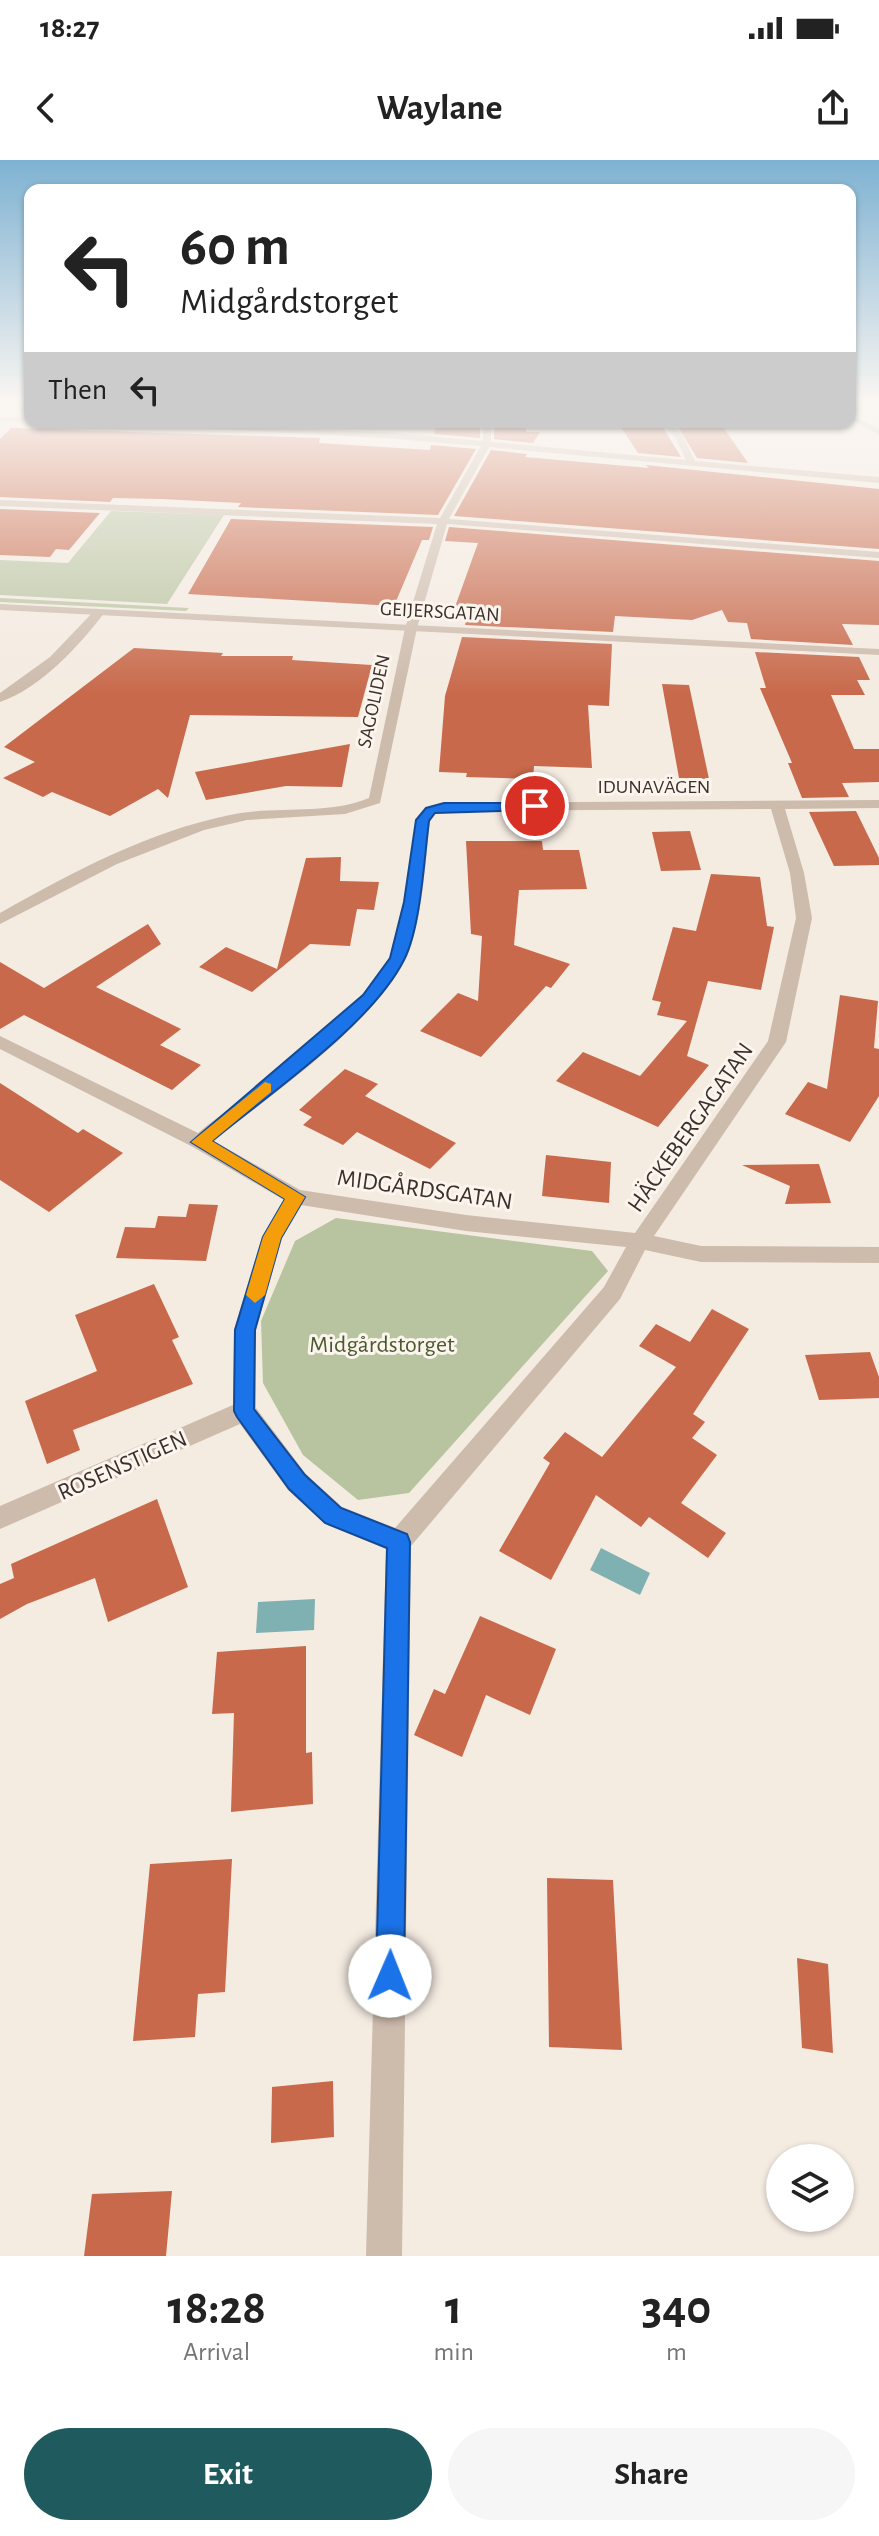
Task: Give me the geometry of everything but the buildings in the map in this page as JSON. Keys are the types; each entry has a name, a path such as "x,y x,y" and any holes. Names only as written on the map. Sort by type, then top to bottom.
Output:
{"street":[{"name":"SAGOLIDEN","path":"0,919 97,866 187,830 262,812 364,807 375,800 411,628 443,521 456,499"},
{"path":"0,503 443,521 879,555"},
{"name":"GEIJERSGATAN","path":"0,607 879,652"},
{"path":"0,698 38,676 76,642 99,612"},
{"name":"IDUNAVÄGEN","path":"200,1142 332,1033 368,999 398,958 411,902 423,820 430,811 444,807 879,804"},
{"name":"HÄCKEBERGAGATAN","path":"640,1241 777,1042 804,918 797,873 777,805"},
{"name":"MIDGÅRDSGATAN","path":"0,1042 200,1142 296,1197 466,1223 640,1241 701,1254 879,1255"},
{"path":"296,1197 272,1237 245,1330 244,1411 297,1482 333,1515 399,1542"},
{"path":"384,2256 399,1542 612,1293 640,1241"},
{"name":"ROSENSTIGEN","path":"0,1518 244,1411"}],"green space":[{"path":"111,511 224,515 167,604 0,595 0,560 68,563"},
{"path":"0,598 189,608 186,611 0,602"},
{"name":"Midgårdstorget","path":"336,1218 592,1251 608,1271 409,1493 358,1500 303,1455 263,1383 261,1321 295,1241"}],"water":[{"path":"601,1548 650,1573 640,1595 590,1570"},
{"path":"315,1599 314,1630 256,1633 258,1602"}],"slow traffic":[{"path":"255,1295 272,1237 296,1197 200,1142 265,1088"}],"route":[{"path":"390,1976 399,1542 333,1515 297,1482 244,1411 245,1330 272,1237 296,1197 200,1142 332,1033 368,999 398,958 411,902 423,820 430,811 444,807 535,806"}]}
